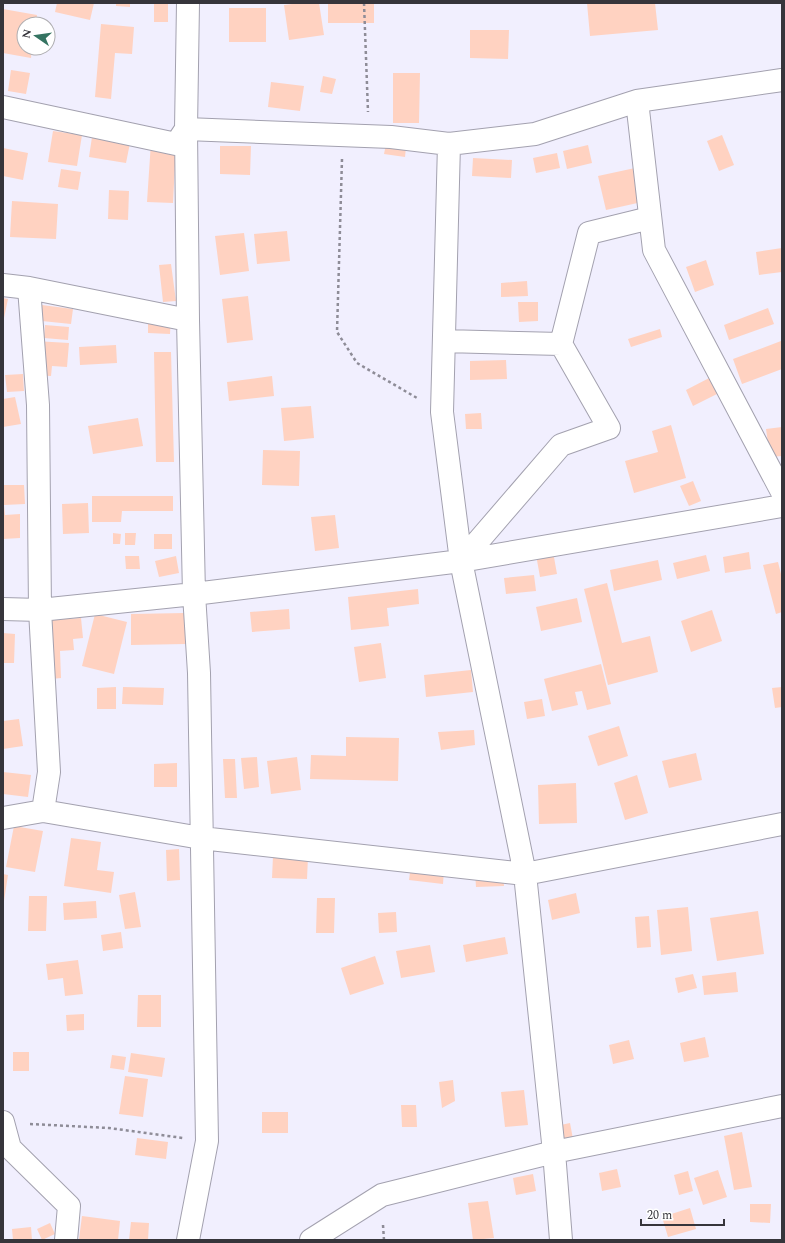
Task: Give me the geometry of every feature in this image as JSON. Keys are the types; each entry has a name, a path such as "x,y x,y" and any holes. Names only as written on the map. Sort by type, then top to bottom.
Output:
{"street":[{"path":"188,3 186,128 188,320 194,594 199,673 207,1141 188,1240"},
{"path":"186,128 391,137 449,144 535,134 637,101 782,80"},
{"path":"637,101 654,250 782,492"},
{"path":"3,107 176,144 186,128"},
{"path":"449,144 442,412 461,561 525,874 554,1152 561,1240"},
{"path":"461,561 561,445 609,428 561,344 589,233 650,218"},
{"path":"3,285 30,288 188,320"},
{"path":"30,288 38,405 40,610 49,772 43,811"},
{"path":"444,341 561,344"},
{"path":"3,609 40,610 194,594 461,561 782,506"},
{"path":"3,818 43,811 201,838 525,874 782,824"},
{"path":"311,1240 382,1195 554,1152 782,1106"},
{"path":"3,1123 10,1148 69,1206 66,1240"}],"path":[{"path":"364,3 369,136"},
{"path":"343,135 338,332 357,363 442,412"},
{"path":"3,1123 109,1128 207,1141"}],"building":[{"path":"57,3 94,3 90,20 55,12"},
{"path":"116,3 130,3 130,7 116,6"},
{"path":"154,3 168,3 168,22 154,22"},
{"path":"319,3 324,35 289,40 284,5"},
{"path":"328,3 374,3 374,23 328,23"},
{"path":"587,3 655,3 658,30 590,36"},
{"path":"229,8 266,8 266,42 229,42"},
{"path":"3,9 37,15 16,16 16,55 3,53"},
{"path":"101,24 134,27 132,54 115,53 111,99 95,97"},
{"path":"470,30 509,30 508,59 470,58"},
{"path":"20,56 31,56 31,58"},
{"path":"11,70 30,73 26,94 8,91"},
{"path":"393,73 420,73 419,123 393,123"},
{"path":"323,76 336,79 332,94 320,92"},
{"path":"271,82 304,86 300,111 268,107"},
{"path":"53,131 82,135 77,166 48,162"},
{"path":"722,135 734,165 719,171 707,141"},
{"path":"92,137 130,143 126,163 89,157"},
{"path":"151,142 176,144 173,203 147,202"},
{"path":"386,144 406,147 405,157 384,154"},
{"path":"588,145 592,163 567,169 563,151"},
{"path":"220,146 251,146 250,175 220,174"},
{"path":"3,148 28,153 23,180 3,176"},
{"path":"557,153 560,168 536,173 533,158"},
{"path":"473,158 512,160 511,178 472,176"},
{"path":"635,168 642,202 606,210 598,176"},
{"path":"61,169 81,172 78,190 58,187"},
{"path":"109,190 129,191 128,220 108,219"},
{"path":"12,201 58,204 56,239 10,237"},
{"path":"287,231 290,261 257,264 254,234"},
{"path":"244,233 249,271 220,275 215,236"},
{"path":"782,248 782,272 759,275 756,252"},
{"path":"706,260 714,285 695,292 686,267"},
{"path":"171,264 176,301 163,302 159,265"},
{"path":"527,281 528,296 501,297 501,283"},
{"path":"248,296 253,340 227,343 222,299"},
{"path":"3,298 8,299 4,318 3,318"},
{"path":"518,302 538,302 538,321 519,322"},
{"path":"34,304 73,309 71,324 32,320"},
{"path":"768,308 774,324 729,340 724,325"},
{"path":"148,316 171,316 170,334 148,333"},
{"path":"45,325 69,327 68,340 44,338"},
{"path":"660,329 662,337 631,347 628,339"},
{"path":"35,341 69,343 67,367 52,366 51,376 32,375"},
{"path":"781,341 782,369 742,384 733,359"},
{"path":"116,345 117,363 80,365 79,347"},
{"path":"154,352 171,352 174,462 156,462"},
{"path":"506,360 507,379 470,380 470,361"},
{"path":"23,374 24,391 7,392 5,375"},
{"path":"715,375 723,391 693,406 686,390"},
{"path":"272,376 274,396 229,401 227,382"},
{"path":"15,397 21,424 3,427 3,399"},
{"path":"311,406 314,438 284,441 281,408"},
{"path":"481,413 482,429 466,429 465,414"},
{"path":"138,418 143,446 93,454 88,426"},
{"path":"671,425 686,478 634,493 625,461 658,452 652,431"},
{"path":"782,427 782,456 770,457 766,429"},
{"path":"263,450 300,451 299,486 262,485"},
{"path":"693,481 701,501 689,506 680,486"},
{"path":"3,485 24,485 25,504 4,505 5,515 20,514 20,538 3,539"},
{"path":"92,496 173,496 173,511 122,511 121,522 92,522"},
{"path":"88,503 89,533 63,534 62,504"},
{"path":"335,515 339,548 315,551 311,517"},
{"path":"113,533 121,534 120,544 113,544"},
{"path":"125,533 136,533 135,545 125,545"},
{"path":"154,534 172,534 172,549 154,549"},
{"path":"552,546 557,574 540,577 535,549"},
{"path":"749,552 751,569 725,573 723,557"},
{"path":"706,555 710,571 677,579 673,563"},
{"path":"125,556 139,556 140,569 126,569"},
{"path":"176,556 179,573 159,577 155,561"},
{"path":"658,560 662,580 614,591 610,570"},
{"path":"778,562 782,578 782,612 776,614 763,565"},
{"path":"534,575 536,591 506,594 504,578"},
{"path":"607,583 622,643 650,636 658,672 608,685 584,589"},
{"path":"418,589 419,604 387,608 389,626 351,630 348,597"},
{"path":"577,598 582,622 541,631 536,607"},
{"path":"289,609 290,629 252,632 250,612"},
{"path":"712,610 722,641 691,652 681,621"},
{"path":"185,613 186,644 131,645 131,614"},
{"path":"95,614 127,622 114,674 82,666"},
{"path":"81,618 83,638 73,639 74,650 60,651 61,678 51,679 48,620"},
{"path":"3,633 15,634 14,663 3,663"},
{"path":"381,643 386,678 359,682 354,647"},
{"path":"601,664 611,704 587,710 582,691 575,692 578,705 552,711 544,679"},
{"path":"471,670 473,692 426,697 424,675"},
{"path":"116,687 116,709 97,709 97,688"},
{"path":"123,687 164,688 163,705 122,704"},
{"path":"782,687 782,707 775,708 772,688"},
{"path":"542,699 545,716 527,719 524,702"},
{"path":"19,719 23,746 3,749 3,721"},
{"path":"619,726 628,756 598,766 588,736"},
{"path":"474,730 475,745 441,750 438,732"},
{"path":"346,737 399,738 398,781 310,779 311,755 346,756"},
{"path":"696,753 702,780 669,788 662,761"},
{"path":"257,757 259,787 244,789 241,758"},
{"path":"297,757 301,790 271,794 267,761"},
{"path":"223,759 235,759 237,798 225,798"},
{"path":"177,763 177,787 154,787 154,764"},
{"path":"3,772 31,775 28,797 3,794"},
{"path":"637,775 648,813 625,820 614,783"},
{"path":"576,783 577,823 539,824 538,785"},
{"path":"14,826 43,831 35,872 6,867"},
{"path":"71,838 101,842 97,870 114,872 111,893 64,886"},
{"path":"179,849 180,880 167,881 166,850"},
{"path":"273,856 308,857 307,879 272,878"},
{"path":"411,865 444,870 443,884 409,880"},
{"path":"503,871 504,886 476,887 475,872"},
{"path":"3,874 8,875 4,901 3,901"},
{"path":"135,892 141,927 125,929 119,895"},
{"path":"576,893 580,913 552,920 548,900"},
{"path":"29,896 47,896 46,931 28,931"},
{"path":"317,898 335,898 334,933 316,933"},
{"path":"96,901 97,918 64,920 63,903"},
{"path":"688,907 692,951 661,955 657,910"},
{"path":"758,911 764,954 717,961 710,918"},
{"path":"396,912 397,932 379,933 378,913"},
{"path":"649,916 651,947 637,948 635,917"},
{"path":"121,932 123,948 103,951 101,935"},
{"path":"505,937 508,954 466,962 463,945"},
{"path":"430,945 435,972 401,978 396,951"},
{"path":"375,956 384,984 350,995 341,968"},
{"path":"78,960 83,994 65,996 63,978 48,980 46,964"},
{"path":"736,972 738,992 704,995 702,976"},
{"path":"693,974 697,988 678,993 675,978"},
{"path":"138,995 161,995 161,1027 137,1027"},
{"path":"84,1014 84,1030 67,1031 66,1015"},
{"path":"705,1037 709,1057 684,1062 680,1043"},
{"path":"629,1040 634,1059 613,1064 609,1045"},
{"path":"13,1052 29,1052 29,1071 13,1071"},
{"path":"131,1053 165,1058 162,1077 128,1072"},
{"path":"112,1055 126,1057 124,1070 110,1068"},
{"path":"125,1076 148,1079 143,1117 119,1114"},
{"path":"453,1080 455,1101 442,1108 439,1082"},
{"path":"524,1090 528,1125 505,1127 501,1092"},
{"path":"401,1105 416,1105 417,1127 402,1127"},
{"path":"262,1112 288,1112 288,1133 262,1133"},
{"path":"570,1123 573,1139 558,1141 556,1126"},
{"path":"742,1132 752,1187 734,1190 724,1136"},
{"path":"137,1138 168,1142 166,1159 135,1155"},
{"path":"617,1169 621,1187 602,1191 599,1173"},
{"path":"718,1170 727,1197 703,1205 694,1178"},
{"path":"688,1171 693,1191 679,1195 674,1175"},
{"path":"533,1174 536,1191 516,1195 513,1178"},
{"path":"488,1201 494,1238 473,1240 468,1203"},
{"path":"750,1204 771,1204 770,1223 750,1222"},
{"path":"690,1208 696,1229 668,1237 662,1217"},
{"path":"82,1216 120,1221 118,1240 79,1239"},
{"path":"131,1222 149,1223 148,1240 129,1240"},
{"path":"50,1223 55,1234 42,1240 37,1229"},
{"path":"31,1227 32,1240 13,1240 12,1229"}]}
